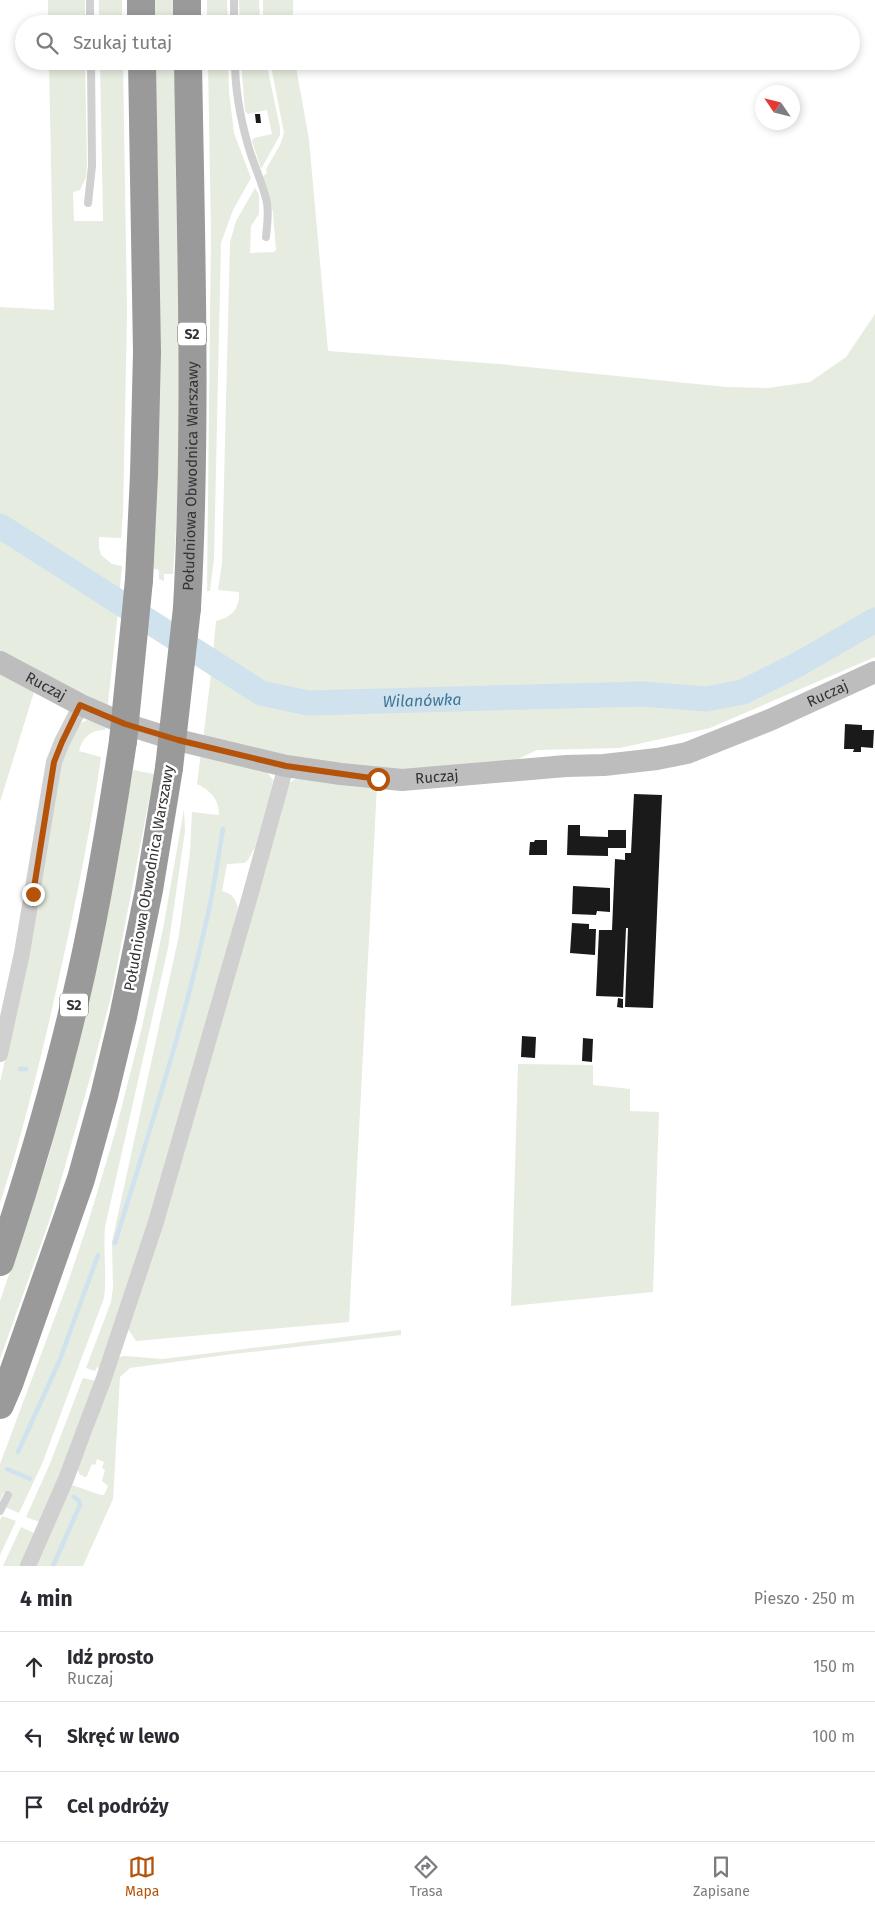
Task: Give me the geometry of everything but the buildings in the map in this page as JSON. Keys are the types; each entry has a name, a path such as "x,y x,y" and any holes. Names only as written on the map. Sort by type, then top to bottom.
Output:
{"highway":[{"path":"141,0 141,15"},
{"path":"187,0 188,15"},
{"name":"S2","path":"0,1262 50,1096 76,997 100,884 123,741 139,580 144,475 147,352 142,70"},
{"name":"Południowa Obwodnica Warszawy","path":"0,1405 80,1179 104,1096 124,1018 149,890 169,768 187,608 192,519 193,405 188,70"}],"street":[{"name":"Ruczaj","path":"0,662 80,705 125,724 173,739 286,766 350,776 402,780 657,760 687,753 770,720 875,672"},
{"path":"0,1054 22,953 54,762 80,705"},
{"path":"28,1566 66,1480 104,1378 156,1222 286,766"}],"lane":[{"path":"90,0 90,15"},
{"path":"234,0 234,15"},
{"path":"88,203 92,166 91,70"},
{"path":"235,70 242,122 248,146 267,201 266,237"},
{"path":"0,1511 8,1495"}],"shaded area":[{"path":"48,0 85,0 85,15 48,15"},
{"path":"99,0 122,0 122,15 99,15"},
{"path":"155,0 176,0 177,15 155,15"},
{"path":"207,0 227,0 228,15 207,15"},
{"path":"239,0 259,0 260,15 240,15"},
{"path":"263,0 293,0 293,15 263,15"},
{"path":"49,70 85,70 87,165 86,177 80,190 73,192 74,221 103,221 100,70 123,70 127,312 123,513 121,538 99,537 101,555 112,564 122,566 119,597 68,565 66,574 118,612 107,712 0,655 0,307 54,310"},
{"path":"156,70 177,70 181,382 173,574 164,574 164,581 159,579 159,570 152,568 160,346"},
{"path":"208,70 228,70 234,133 251,178 233,210 221,243 214,559 210,591 207,591 211,234"},
{"path":"242,70 268,70 280,135 261,169 252,141 254,138 272,134 267,110 248,114 245,111"},
{"path":"272,70 297,70 309,140 328,351 499,364 726,387 768,388 810,382 846,357 875,314 875,657 710,728 620,748 537,750 512,762 396,771 289,761 203,740 212,666 241,687 281,704 309,708 400,706 400,695 322,697 291,694 268,687 213,654 216,621 231,615 239,598 239,592 218,590 222,563 230,242 236,221 255,188 259,194 259,214 251,226 250,253 274,252 276,250 273,212 263,176 267,173 266,169 280,145 284,133"},
{"path":"0,674 34,692 0,802"},
{"path":"87,720 106,724 105,730 95,731 85,738 79,751 101,757 91,820 73,915 46,1033 22,1131 0,1203 0,1082 21,990 60,767 75,731 81,723"},
{"path":"201,752 264,768 273,780 272,786 255,847 248,860 244,863 227,864 222,891 233,897 238,908 170,1156 101,1369 97,1367 95,1371 86,1368 111,1302 113,1288 112,1242 179,935 190,852 192,812 219,815 216,800 197,784"},
{"path":"133,770 154,774 112,992 92,1071 50,1219 0,1359 0,1301 47,1162 80,1036"},
{"path":"299,777 377,786 349,1322 136,1341 128,1329 289,783"},
{"path":"184,809 185,831 168,948 105,1227 104,1298 42,1464 19,1513 5,1507 10,1496 3,1493 0,1501 0,1464 67,1285 115,1133 142,1027 163,929"},
{"path":"518,1064 593,1065 593,1085 630,1089 630,1111 659,1112 653,1292 511,1306"},
{"path":"401,1330 401,1335 130,1368 120,1377 113,1499 83,1566 36,1566 71,1486 104,1495 108,1486 102,1481 105,1470 102,1468 104,1462 97,1459 95,1465 92,1464 85,1477 79,1474 78,1469 93,1431 114,1366 119,1357 162,1359"},
{"path":"83,1378 96,1381 62,1482 40,1522 26,1517 49,1466"},
{"path":"2,1516 16,1521 0,1555 0,1520"},
{"path":"21,1527 36,1534 24,1566 3,1566"}],"waterway":[{"name":"Wilanówka","path":"0,526 261,693 308,703 642,694 706,699 743,692 797,665 875,620"},
{"path":"115,1243 164,1082 198,959 214,885 223,829"},
{"path":"20,1069 26,1069"},
{"path":"18,1452 59,1362 98,1255"},
{"path":"7,1469 30,1479"},
{"path":"53,1566 80,1505 79,1501 74,1497"}],"route":[{"path":"33,894 54,762 80,705 125,724 178,740 286,766 378,779"}]}
